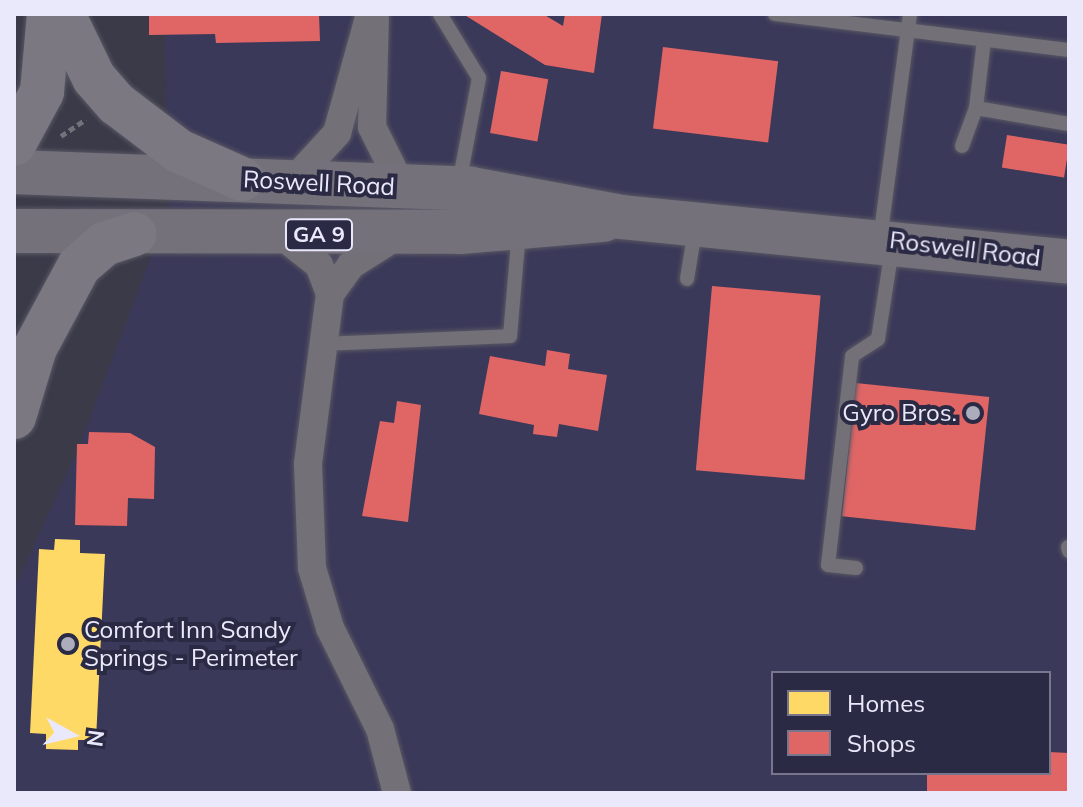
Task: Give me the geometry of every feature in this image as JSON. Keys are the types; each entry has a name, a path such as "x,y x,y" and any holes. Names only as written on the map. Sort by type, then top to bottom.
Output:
{"highway":[{"path":"34,142 49,14"},
{"path":"63,14 94,78 117,104 179,151 242,179"},
{"path":"14,417 24,333 79,266 104,244 134,234"}],"main road":[{"name":"Roswell Road","path":"14,172 459,188 622,217 887,240 1069,262"},
{"name":"Roswell Road","path":"14,231 281,235 404,233 520,230 622,217"}],"street":[{"path":"292,182 337,133 372,14"},
{"path":"372,14 372,127 402,187"},
{"path":"330,294 362,255 404,233"},
{"path":"281,235 319,265 330,294 307,542 330,628 380,729 397,793"}],"lane":[{"path":"440,14 479,78 459,188"},
{"path":"775,14 1069,50"},
{"path":"856,568 828,565 829,550 852,356 878,339 910,14"},
{"path":"962,146 976,108 984,40"},
{"path":"976,108 1069,124"},
{"path":"687,279 697,222"},
{"path":"323,344 510,336 520,230"}],"path":[{"path":"34,142 90,117"}],"shaded area":[{"path":"164,14 1069,14 1069,793 14,793 14,589 79,447 169,209"}],"building: Homes":[{"name":"Comfort Inn Sandy Springs - Perimeter","path":"55,539 80,540 80,553 105,554 96,740 78,740 78,750 46,749 46,734 30,733 39,549 54,550"}],"building: Shops":[{"path":"149,14 319,14 320,41 216,43 215,34 149,35"},
{"path":"463,14 543,14 563,26 565,14 602,14 594,73 545,65"},
{"path":"663,47 778,61 768,143 653,128"},
{"path":"501,71 548,79 537,141 490,133"},
{"path":"1007,135 1069,145 1064,177 1002,168"},
{"path":"712,286 821,295 804,480 696,470"},
{"path":"547,350 570,354 568,369 607,375 598,431 559,424 557,437 533,434 534,425 479,414 490,356 545,366"},
{"path":"856,383 989,397 975,530 842,516"},
{"path":"397,401 421,405 408,522 362,516 380,421 394,423"},
{"path":"89,432 130,433 155,447 154,499 128,498 127,526 75,525 77,444 88,444"},
{"path":"1051,752 1069,753 1069,793 927,793 927,775 1051,775"}],"place":[{"name":"Gyro Bros.","path":"973,413"},
{"name":"Comfort Inn Sandy Springs - Perimeter","path":"68,644"}]}
